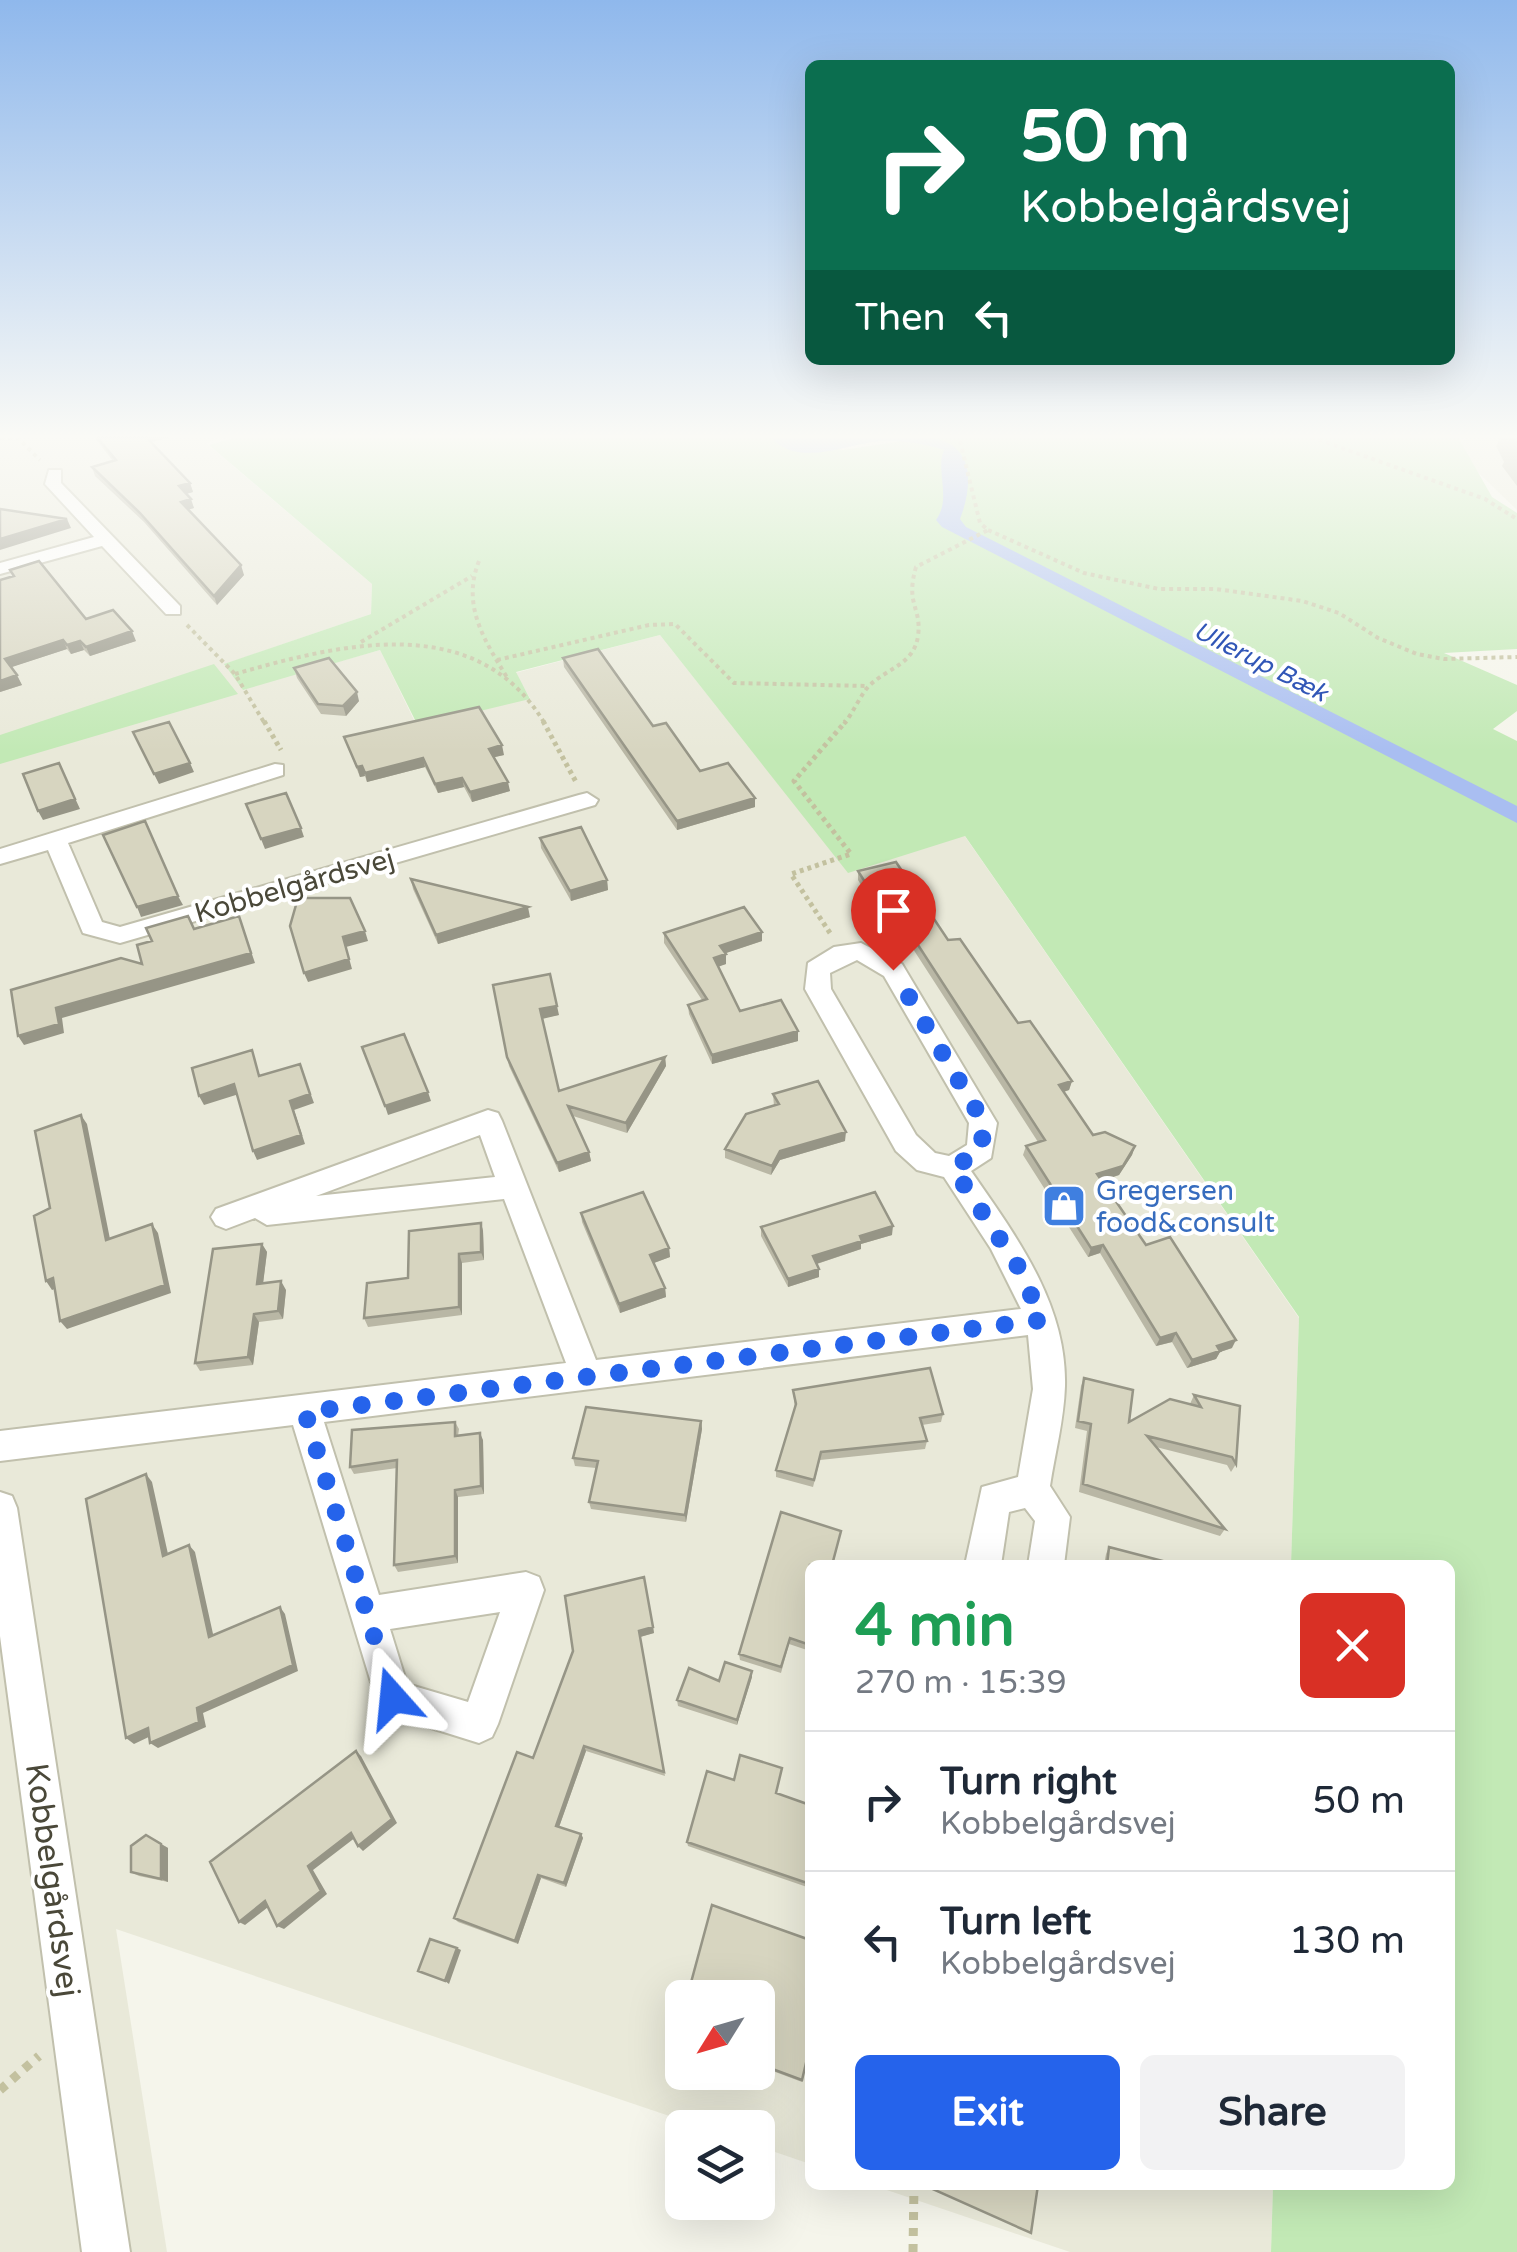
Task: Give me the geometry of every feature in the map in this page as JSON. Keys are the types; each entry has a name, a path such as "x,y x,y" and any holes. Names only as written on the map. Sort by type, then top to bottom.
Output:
{"street":[{"path":"0,569 96,542"},
{"path":"110,542 173,610"},
{"path":"0,856 275,770"},
{"name":"Kobbelgårdsvej","path":"55,840 92,927 120,935 587,800"},
{"path":"953,1168 981,1150 984,1123 893,970 860,951 843,953 817,969 818,989 906,1143 926,1162 953,1168 1019,1268 1042,1320 1049,1376 1032,1490 1053,1517 1047,1560"},
{"path":"514,1186 226,1217 488,1122 514,1186 587,1377"},
{"path":"0,1446 1042,1320"},
{"path":"305,1412 365,1615 393,1698 479,1724 526,1590 365,1615"},
{"path":"984,1560 994,1499 1032,1490"},
{"name":"Kobbelgårdsvej","path":"0,1508 106,2252"}],"path":[{"path":"497,660 650,625 675,624 734,683 867,686 907,665 918,641 919,615 908,594 916,567 966,542"},
{"path":"1011,542 1084,573 1159,590 1216,589 1302,601 1339,613 1378,638 1417,654 1444,660 1517,657"},
{"path":"478,561 472,576 475,628 509,680 528,700 587,800"},
{"path":"360,643 472,576"},
{"path":"173,610 235,674 282,746 275,770"},
{"path":"235,674 360,643 390,641 446,651 509,680"},
{"path":"843,953 791,874 850,854 794,782 815,763 859,706 867,686"},
{"path":"913,2252 914,2190"}],"shaded area":[{"path":"0,542 323,542 372,584 371,614 225,664 243,689 380,650 417,726 530,698 515,673 660,635 848,872 964,835 1299,1318 1291,1560 805,1560 805,2162 775,2152 775,2110 665,2110 665,2114 116,1929 167,2252 0,2252"},
{"path":"887,2190 1273,2190 1271,2252 1070,2252"}],"green space":[{"path":"323,542 1517,542 1517,649 1444,653 1517,685 1517,711 1493,729 1517,741 1517,2252 1271,2252 1273,2190 1455,2190 1455,1560 1291,1560 1299,1317 965,836 848,873 660,635 516,672 530,699 418,726 380,650 243,690 224,664 371,614 372,584"},
{"path":"214,664 238,694 0,764 0,735"}],"water":[{"path":"971,542 996,542 1517,806 1517,823"}],"building":[{"path":"166,542 219,542 241,565 214,596"},
{"path":"39,561 86,619 113,610 132,631 86,647 80,641 67,645 63,640 5,659 17,675 0,681 0,580 14,576 10,570"},
{"path":"598,649 653,726 666,723 700,771 728,763 755,798 677,821 563,658"},
{"path":"329,658 357,692 343,706 318,704 294,668"},
{"path":"479,707 502,745 489,749 508,782 470,792 462,778 435,784 423,758 365,773 362,766 357,767 344,737"},
{"path":"169,722 190,763 154,774 133,732"},
{"path":"59,763 75,799 38,811 23,774"},
{"path":"286,793 301,828 261,839 246,804"},
{"path":"145,821 178,896 137,907 103,835"},
{"path":"581,827 607,880 570,891 540,838"},
{"path":"896,862 948,940 960,939 1018,1023 1030,1021 1072,1081 1059,1085 1093,1135 1105,1132 1135,1146 1123,1166 1097,1174 1146,1245 1170,1237 1236,1340 1217,1346 1220,1351 1192,1360 1176,1333 1160,1338 1103,1245 1091,1248 1026,1146 1045,1140 905,925 894,928 858,871"},
{"path":"411,879 528,907 436,935"},
{"path":"298,898 350,898 365,931 343,937 349,959 304,973 290,926"},
{"path":"744,907 762,932 720,946 726,954 714,958 740,1011 781,1000 798,1031 712,1055 688,1005 707,999 664,933"},
{"path":"188,916 194,929 239,916 251,953 56,1008 59,1024 18,1036 11,990 121,958 142,964 137,945 152,941 146,928"},
{"path":"550,974 557,1006 540,1009 559,1091 665,1057 626,1123 568,1106 589,1152 557,1163 507,1057 493,985"},
{"path":"404,1034 428,1092 385,1106 362,1047"},
{"path":"252,1050 259,1076 300,1064 310,1094 290,1101 301,1135 253,1151 234,1084 199,1096 192,1068"},
{"path":"818,1081 846,1132 780,1151 772,1166 725,1149 746,1114 779,1104 773,1094"},
{"path":"81,1115 106,1240 152,1224 165,1285 60,1321 53,1278 46,1281 34,1216 50,1208 35,1131"},
{"path":"643,1192 669,1248 650,1255 665,1288 619,1304 581,1213"},
{"path":"875,1192 893,1226 860,1236 862,1241 813,1256 819,1269 788,1279 761,1227"},
{"path":"481,1223 481,1252 459,1254 459,1307 364,1318 367,1283 408,1278 409,1231"},
{"path":"262,1244 257,1284 281,1281 278,1311 254,1314 248,1357 195,1363 213,1249"},
{"path":"930,1368 943,1414 920,1418 927,1441 821,1452 814,1480 776,1470 796,1404 793,1390"},
{"path":"1084,1378 1133,1390 1129,1422 1170,1399 1201,1407 1194,1395 1240,1406 1236,1464 1232,1457 1147,1436 1225,1529 1083,1484 1091,1424 1078,1421"},
{"path":"586,1407 701,1421 685,1515 589,1502 598,1461 573,1458"},
{"path":"455,1422 455,1436 480,1433 481,1486 455,1490 455,1556 394,1565 397,1460 350,1467 352,1430"},
{"path":"146,1474 163,1556 189,1545 209,1637 280,1607 293,1665 197,1708 199,1722 150,1743 148,1728 126,1738 86,1499"},
{"path":"781,1512 841,1531 833,1560 805,1560 805,1643 790,1638 781,1667 739,1654"},
{"path":"1109,1547 1159,1560 1108,1560"},
{"path":"644,1577 653,1627 639,1631 664,1772 584,1746 556,1826 581,1834 564,1883 538,1875 515,1941 454,1918 517,1752 533,1758 573,1651 565,1596"},
{"path":"725,1662 752,1671 737,1720 677,1700 689,1668 719,1681"},
{"path":"356,1751 392,1819 358,1846 351,1833 308,1866 321,1891 277,1926 265,1901 239,1922 210,1862"},
{"path":"740,1755 782,1768 776,1793 805,1803 805,1882 687,1842 707,1771 734,1780"},
{"path":"146,1835 161,1844 161,1879 131,1872 131,1846"},
{"path":"712,1905 805,1938 802,2080 775,2070 775,1980 692,1980"},
{"path":"430,1939 457,1948 445,1981 418,1971"},
{"path":"935,2190 1037,2190 1031,2233"}],"place":[{"name":"Gregersen food&consult","path":"1064,1206"}],"route":[{"path":"393,1698 305,1412 1042,1320 1019,1268 953,1168 981,1150 984,1123 893,970"}],"water label":[{"name":"Ullerup Bæk","path":"1261,661"}]}
